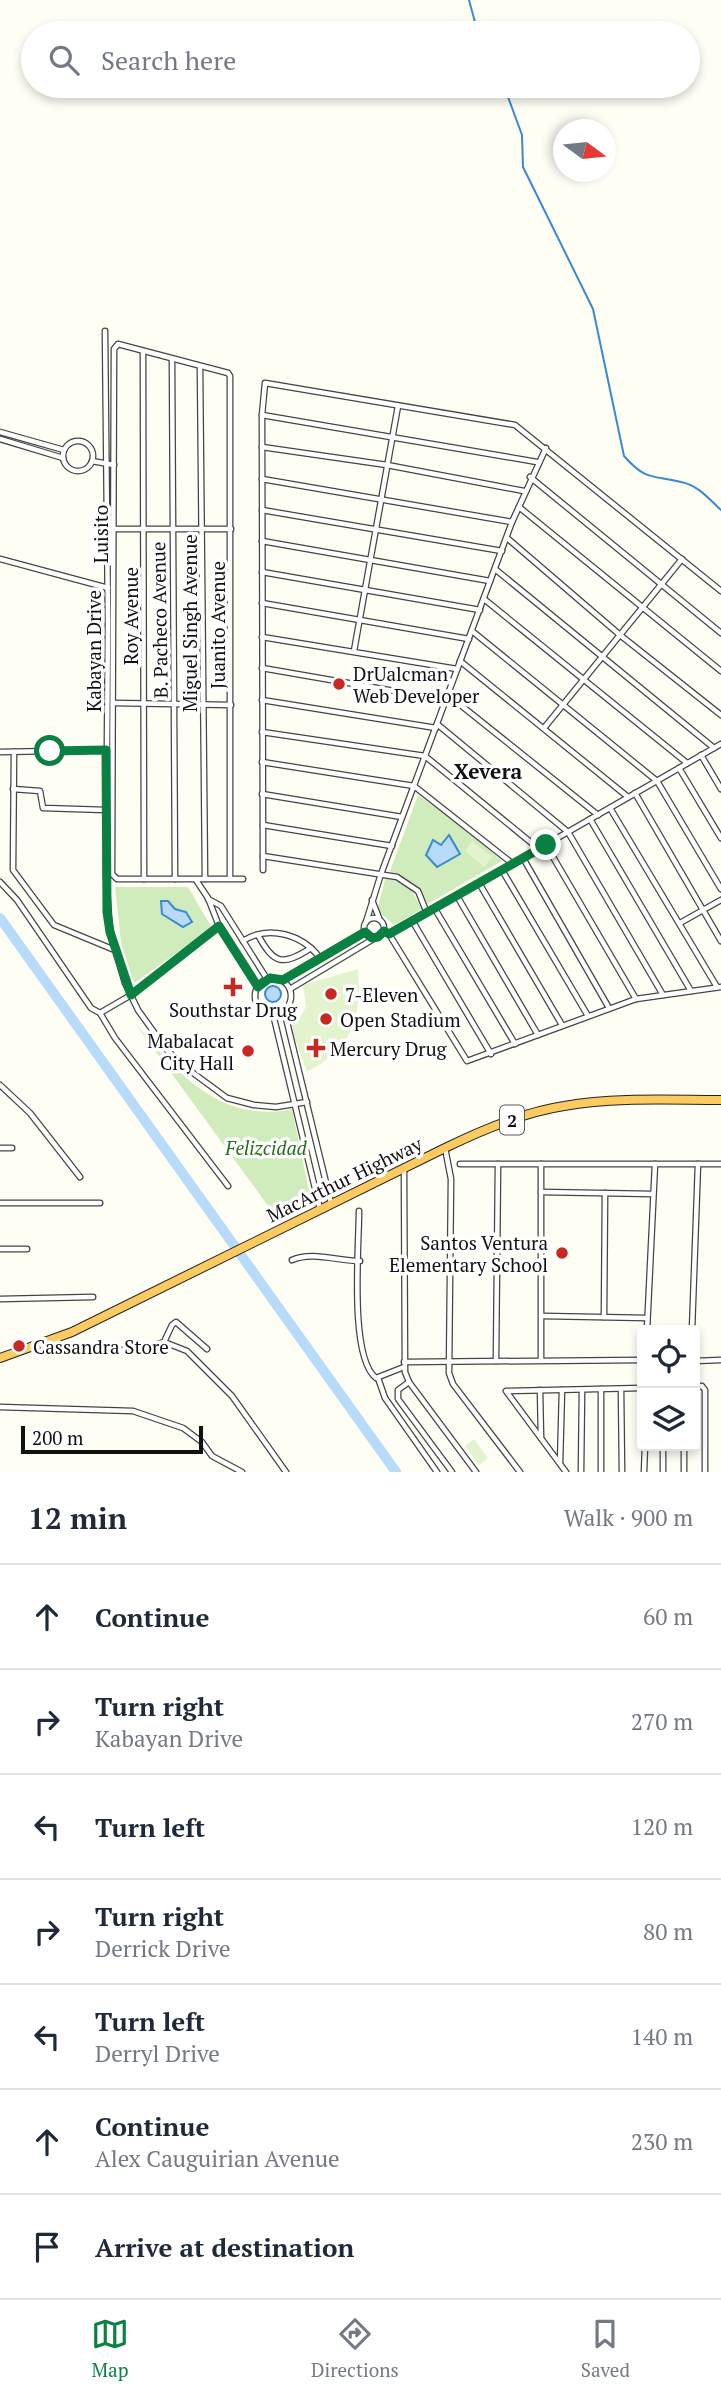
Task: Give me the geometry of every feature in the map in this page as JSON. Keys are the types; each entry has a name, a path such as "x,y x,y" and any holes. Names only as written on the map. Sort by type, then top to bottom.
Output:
{"highway":[{"name":"MacArthur Highway","path":"0,1359 45,1344 146,1297 331,1203 504,1122 564,1106 624,1100 721,1100"}],"street":[{"name":"Kabayan Drive","path":"105,331 104,464 108,588 107,912 117,951 131,995 166,1049 208,1086 227,1098 254,1105 307,1102"},
{"name":"Luisito","path":"144,880 117,879 113,874 115,345 228,373"},
{"name":"Roy Avenue","path":"142,352 144,880"},
{"name":"B. Pacheco Avenue","path":"172,360 175,879"},
{"name":"Miguel Singh Avenue","path":"200,367 205,879"},
{"name":"Juanito Avenue","path":"228,373 231,379 230,879"},
{"path":"263,870 262,415 263,386 267,383 515,425 721,592"},
{"path":"354,651 398,405"},
{"path":"262,415 537,462"},
{"path":"0,432 64,450"},
{"path":"0,439 63,458"},
{"path":"80,442 90,449 92,461 86,469 76,471 67,467 63,458 64,450 68,445 80,442"},
{"path":"40,452 42,444"},
{"path":"262,447 387,465 524,491"},
{"path":"365,932 372,899 457,669 524,491 546,448"},
{"path":"92,461 114,465"},
{"path":"530,477 721,634"},
{"path":"262,480 512,522"},
{"path":"519,507 721,671"},
{"path":"262,510 502,551"},
{"path":"114,529 231,529"},
{"path":"507,538 620,635 721,715"},
{"path":"262,541 491,581"},
{"path":"0,559 108,588"},
{"path":"544,729 682,559"},
{"path":"495,569 714,748"},
{"path":"262,572 480,610"},
{"path":"484,599 687,763"},
{"path":"262,603 469,639"},
{"path":"472,631 657,781 721,889"},
{"path":"262,637 457,669"},
{"path":"460,661 628,797"},
{"path":"262,668 447,697 598,815"},
{"path":"262,700 436,726 568,832 663,995"},
{"path":"114,703 231,705"},
{"path":"262,732 425,756 539,849"},
{"path":"290,989 375,938 435,909 721,744"},
{"path":"0,752 106,750"},
{"path":"14,752 13,870 54,925 117,951"},
{"path":"701,755 721,789"},
{"path":"262,762 414,786 513,864"},
{"path":"679,768 721,838"},
{"path":"13,789 40,791 43,808 106,810"},
{"path":"635,793 721,941"},
{"path":"262,794 402,817"},
{"path":"372,899 386,933 467,1060 491,1054 608,1007 636,999 719,987 610,808"},
{"path":"590,819 691,991"},
{"path":"262,825 391,846"},
{"path":"546,845 636,999"},
{"path":"263,856 397,877 411,885 422,899 427,913"},
{"path":"523,858 608,1007"},
{"path":"502,870 588,1016"},
{"path":"195,879 208,898 219,926 258,987 258,1004 264,1011 273,1014 284,1010 291,1000 290,989 283,980"},
{"path":"144,880 243,879"},
{"path":"0,882 24,909 91,1009 100,1013 115,1038 228,1186"},
{"path":"479,883 562,1026"},
{"path":"457,896 538,1035"},
{"path":"208,898 220,906 267,979"},
{"path":"680,923 721,900"},
{"path":"435,909 515,1044"},
{"path":"366,922 373,918 381,921"},
{"path":"413,921 491,1054"},
{"path":"100,1013 131,995 219,926"},
{"path":"258,987 267,979 283,980 365,932"},
{"path":"365,932 375,938"},
{"path":"243,941 258,935 285,935 297,938 320,958"},
{"path":"258,935 267,951 282,961 311,948"},
{"path":"284,1010 331,1203"},
{"path":"273,1014 320,1209"},
{"path":"0,1085 30,1113 79,1177"},
{"path":"0,1149 12,1148"},
{"path":"445,1148 450,1179 448,1361 453,1384 520,1472"},
{"path":"460,1164 721,1164"},
{"path":"496,1360 498,1164"},
{"path":"541,1164 541,1360"},
{"path":"647,1325 654,1164"},
{"path":"692,1325 698,1164"},
{"path":"404,1168 404,1364 409,1382 476,1472"},
{"path":"541,1192 653,1194"},
{"path":"604,1317 605,1193"},
{"path":"0,1203 100,1203"},
{"path":"359,1211 360,1345 371,1375 378,1378 385,1398 437,1472"},
{"path":"0,1249 27,1249"},
{"path":"292,1260 306,1255 332,1261 360,1261"},
{"path":"0,1298 93,1297"},
{"path":"542,1316 647,1318"},
{"path":"164,1342 176,1322 207,1349"},
{"path":"114,1350 138,1350 164,1342 175,1344 200,1361 232,1396 286,1472"},
{"path":"378,1378 404,1364 496,1360 637,1360"},
{"path":"700,1361 721,1360"},
{"path":"409,1382 398,1390 398,1399 452,1472"},
{"path":"700,1386 705,1390 705,1472"},
{"path":"566,1472 506,1391 637,1388"},
{"path":"601,1389 601,1472"},
{"path":"621,1389 622,1472"},
{"path":"540,1390 541,1438"},
{"path":"560,1465 562,1390"},
{"path":"581,1472 582,1390"},
{"path":"0,1407 134,1411 183,1428 202,1442 212,1456 242,1472"},
{"path":"644,1472 645,1451"},
{"path":"663,1451 663,1472"},
{"path":"684,1451 684,1472"}],"green space":[{"path":"418,795 461,825 502,861 428,904 414,884 390,871"},
{"path":"472,841 492,857 484,867 465,851"},
{"path":"386,876 411,889 422,909 394,925 377,910"},
{"path":"115,887 188,887 212,928 134,983 121,942"},
{"name":"Open Stadium","path":"358,969 358,1002 351,1030 335,1053 307,1072 289,1023 300,1018 306,1007 303,985"},
{"name":"Felizcidad","path":"134,1022 183,1075 221,1101 243,1109 266,1112 292,1109 310,1196 277,1218"},
{"path":"474,1439 488,1458 479,1465 465,1446"}],"water":[{"path":"449,835 460,854 437,867 426,855 433,840 441,845"},
{"path":"161,901 168,901 175,909 186,912 192,922 183,927 162,914"},
{"path":"273,986 279,988 279,1000 273,1002 267,1000 265,994 267,988"}],"waterway":[{"path":"469,0 475,21"},
{"path":"508,98 522,135 523,167 593,309 624,456 644,473 693,486 721,510"},
{"path":"0,918 396,1472"}],"place":[{"name":"DrUalcman Web Developer","path":"339,684"},
{"name":"Southstar Drug","path":"233,987"},
{"name":"7-Eleven","path":"331,994"},
{"name":"Open Stadium","path":"326,1019"},
{"name":"Mercury Drug","path":"316,1048"},
{"name":"Mabalacat City Hall","path":"248,1051"},
{"name":"Santos Ventura Elementary School","path":"562,1253"},
{"name":"Cassandra Store","path":"19,1346"}],"district":[{"name":"Xevera","path":"488,771"}],"route":[{"path":"50,751 93,748 106,750 107,912 110,932 131,995 219,926 258,987 270,978 283,980 365,932 372,938 378,937 384,931 389,934 546,845"}]}
